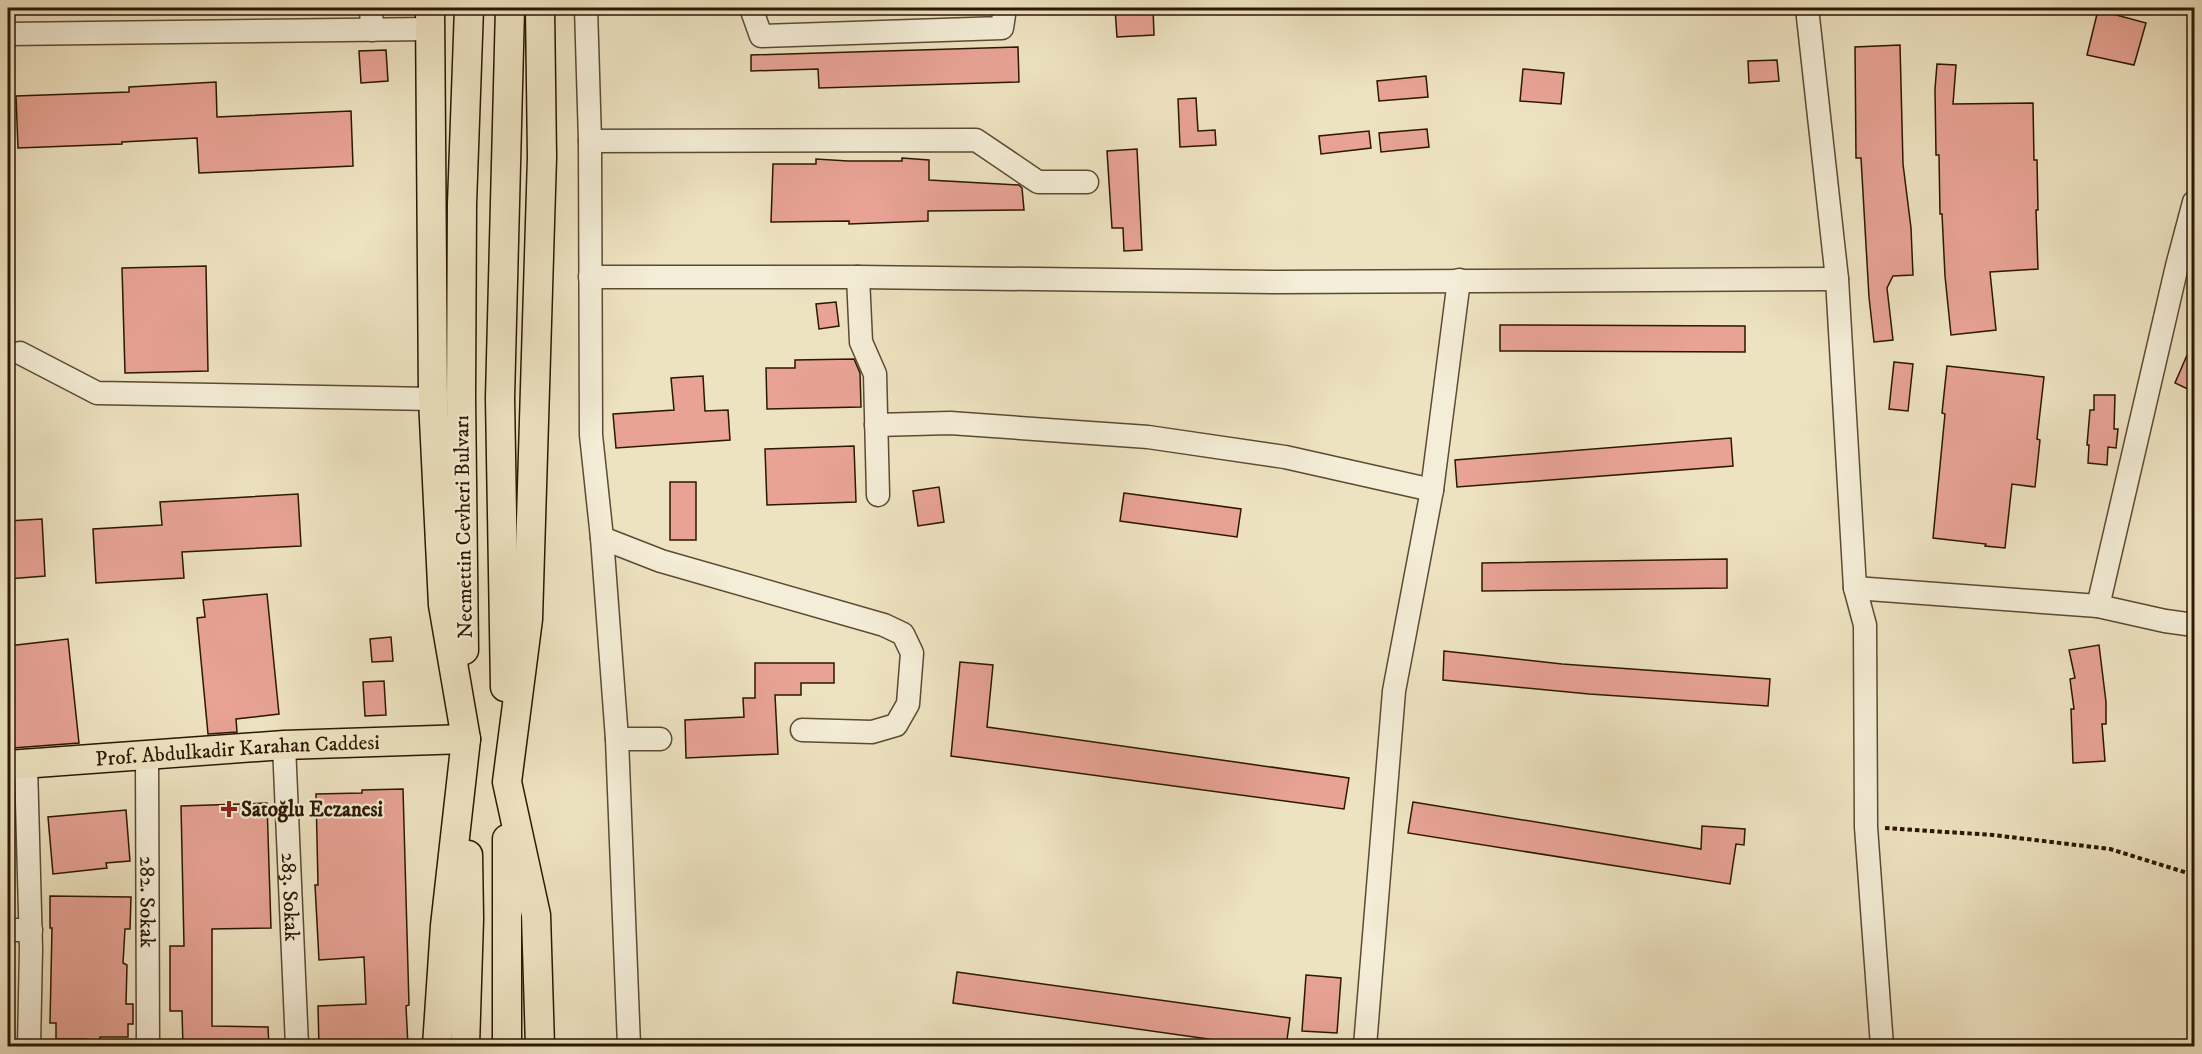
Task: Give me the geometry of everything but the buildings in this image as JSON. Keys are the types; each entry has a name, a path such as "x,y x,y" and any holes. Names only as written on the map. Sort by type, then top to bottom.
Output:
{"main road":[{"name":"Necmettin Cevheri Bulvarı","path":"465,1047 469,919 461,386 462,204 469,8"},
{"name":"Necmettin Cevheri Bulvarı","path":"507,1047 507,782 500,398 510,8"},
{"path":"540,8 542,157 528,619 507,782 536,915 540,1047"},
{"path":"430,18 433,399 442,605 466,739 445,926 437,1047"},
{"name":"Prof. Abdulkadir Karahan Caddesi","path":"17,765 284,745 466,739"}],"street":[{"path":"586,8 590,141 591,435 602,538 617,739 629,1047"},
{"path":"751,8 761,36 1002,28 1005,8"},
{"path":"1807,8 1837,279 1855,588 1865,626 1866,827 1882,1047"},
{"path":"8,34 430,18"},
{"path":"590,141 976,140 1038,182 1087,182"},
{"path":"2098,606 2186,269 2194,202"},
{"path":"590,277 858,277 1280,282 1837,279"},
{"path":"858,277 861,342 875,374 878,495"},
{"path":"1365,1047 1394,691 1432,490 1459,280"},
{"path":"20,353 97,393 433,399"},
{"path":"876,425 950,423 1148,437 1285,457 1432,490"},
{"path":"602,538 661,561 884,625 903,634 912,653 908,704 896,725 872,732 802,730"},
{"path":"1855,588 2098,606 2194,625"},
{"path":"617,739 660,739"},
{"name":"283. Sokak","path":"284,745 297,1047"},
{"name":"282. Sokak","path":"147,756 148,1047"},
{"path":"17,765 31,930 29,1047"},
{"path":"8,930 31,930"}],"path":[{"path":"1866,827 1994,835 2110,849 2194,875"}],"place":[{"name":"Satoğlu Eczanesi","path":"229,809"}]}
